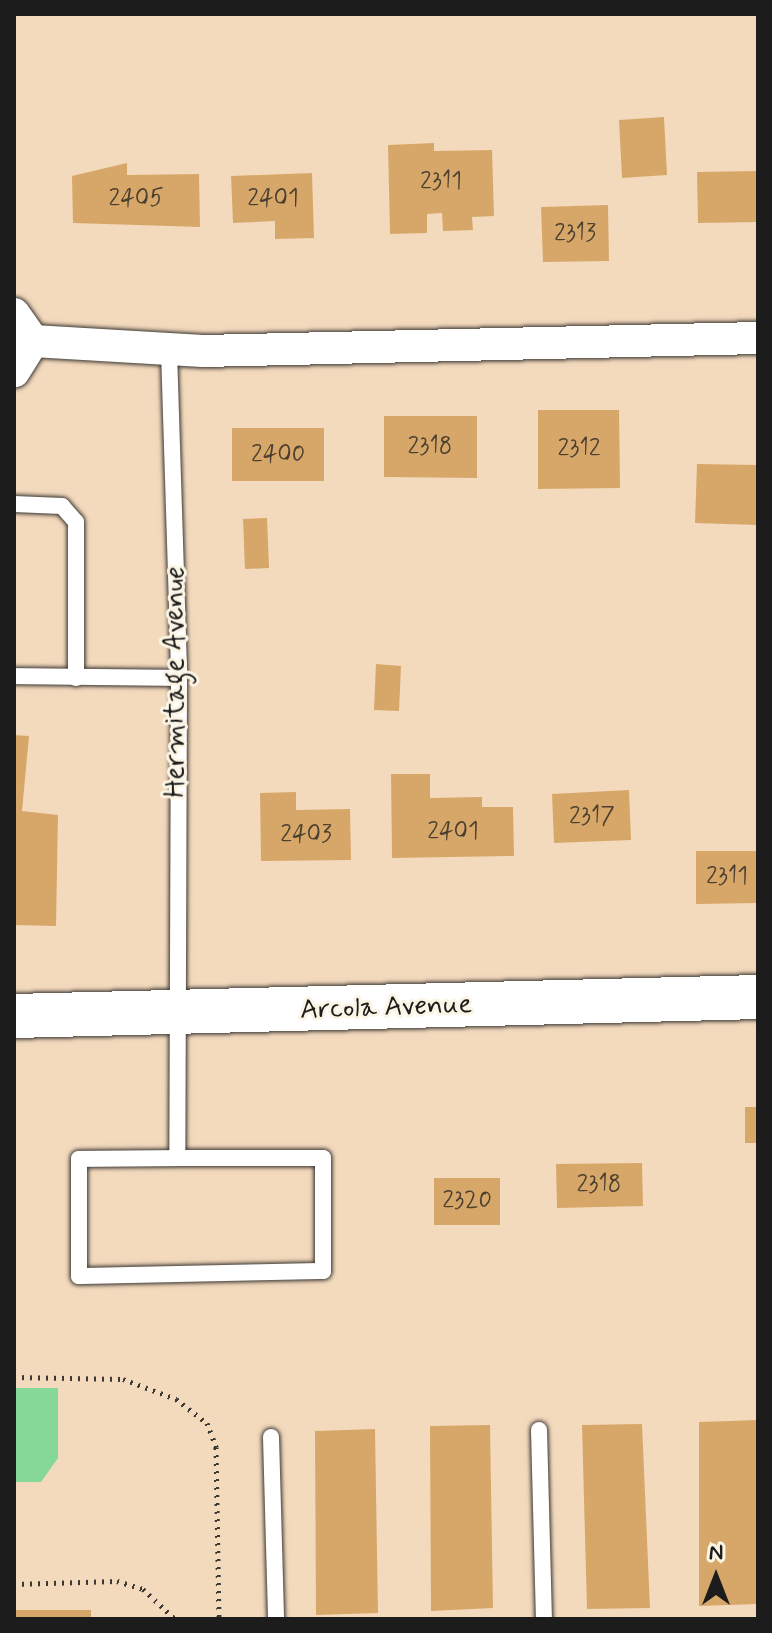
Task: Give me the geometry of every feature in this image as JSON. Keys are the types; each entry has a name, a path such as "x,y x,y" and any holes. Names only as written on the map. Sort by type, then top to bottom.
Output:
{"street":[{"path":"14,314 33,341"},
{"path":"33,341 169,351 758,338"},
{"path":"14,372 33,341"},
{"name":"Arcola Avenue","path":"14,1016 758,997"}],"lane":[{"name":"Hermitage Avenue","path":"169,351 179,678 174,1013 177,1158"},
{"path":"14,504 62,506 76,522 76,678"},
{"path":"14,676 179,678"},
{"path":"177,1158 323,1158 323,1271 79,1276 79,1159 177,1158"},
{"path":"539,1430 544,1619"},
{"path":"271,1437 276,1619"}],"path":[{"path":"14,1377 123,1379 176,1399 207,1423 216,1447 219,1619"},
{"path":"14,1584 117,1581 143,1589 175,1619"}],"green space":[{"path":"14,1388 58,1388 58,1458 41,1482 14,1482"}],"building":[{"path":"664,117 667,175 622,178 619,120"},
{"path":"434,143 434,151 492,150 494,216 472,217 473,230 443,231 442,213 427,214 427,233 390,234 388,145"},
{"path":"127,163 127,175 199,174 200,227 73,223 72,176"},
{"path":"758,171 758,222 698,223 697,172"},
{"path":"312,173 314,238 275,239 275,221 233,223 231,176"},
{"path":"608,205 609,261 543,262 541,207"},
{"path":"538,410 619,410 620,488 538,489"},
{"path":"384,416 477,416 477,478 384,477"},
{"path":"232,428 324,428 324,481 232,481"},
{"path":"697,464 758,465 758,525 695,523"},
{"path":"267,518 269,568 245,569 243,519"},
{"path":"376,664 401,666 399,711 374,710"},
{"path":"14,735 29,736 22,811 58,815 56,926 14,925"},
{"path":"391,774 430,774 430,798 482,797 482,807 513,807 514,856 392,858"},
{"path":"629,790 631,840 554,843 552,794"},
{"path":"296,792 296,810 350,809 351,860 261,861 260,793"},
{"path":"696,851 758,851 758,903 696,904"},
{"path":"745,1107 758,1107 758,1143 745,1143"},
{"path":"642,1163 643,1206 557,1208 556,1164"},
{"path":"434,1178 500,1178 500,1225 434,1225"},
{"path":"758,1420 758,1604 699,1606 699,1422"},
{"path":"642,1424 650,1608 587,1609 582,1425"},
{"path":"490,1425 493,1608 431,1611 430,1426"},
{"path":"375,1429 378,1613 316,1615 315,1431"},
{"path":"14,1610 91,1610 91,1619 14,1619"}]}
